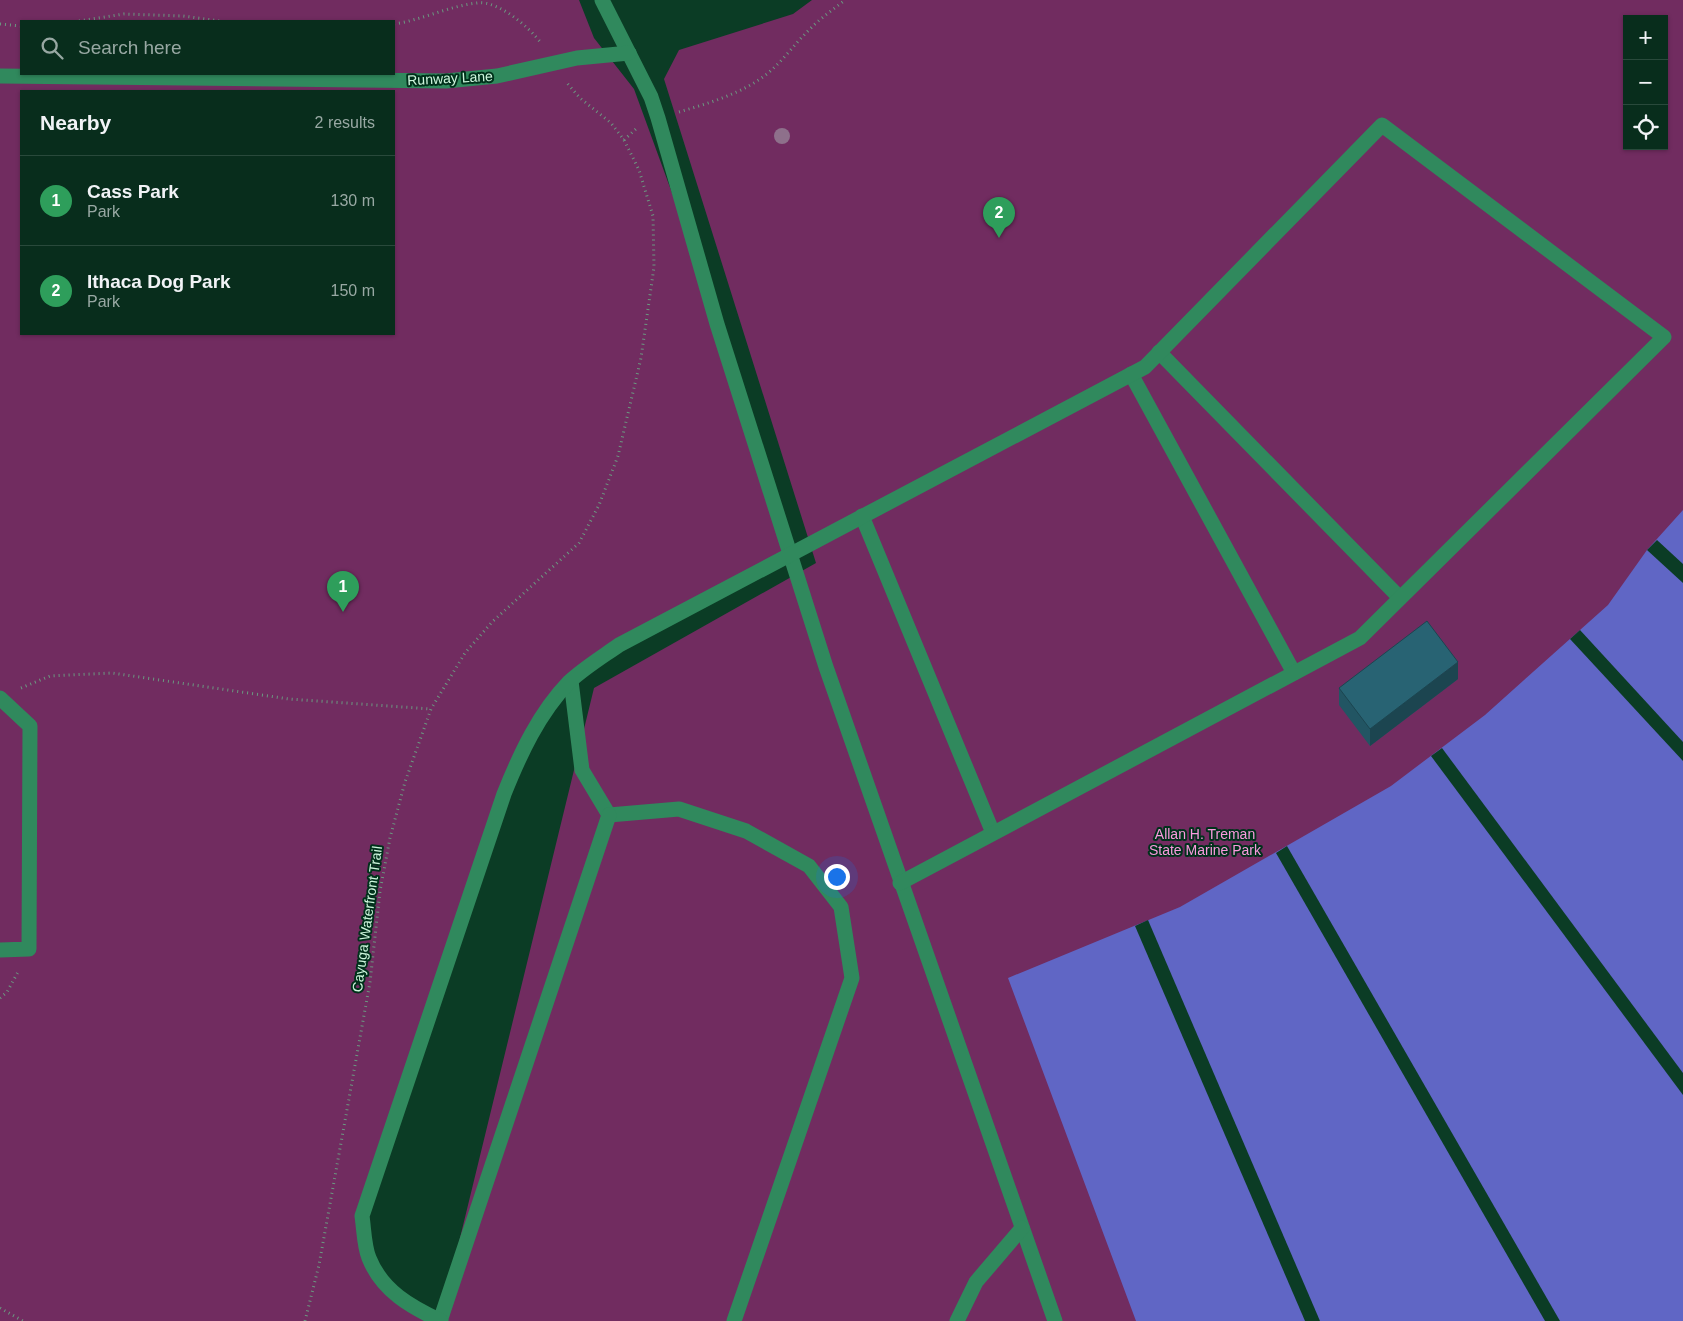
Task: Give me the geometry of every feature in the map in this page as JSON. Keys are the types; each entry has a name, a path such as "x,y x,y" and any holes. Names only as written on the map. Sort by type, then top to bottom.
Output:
{"street":[{"path":"602,0 651,97 717,324 789,555 900,883 1054,1321"},
{"name":"Runway Lane","path":"0,76 446,81 497,76 554,65 577,58 629,53"},
{"path":"570,681 582,770 609,815 440,1321 410,1306 394,1294 380,1277 368,1257 362,1216 514,769 550,704 570,681 619,645 1145,367 1382,125 1664,337 1360,638 900,883"},
{"path":"1159,352 1400,598"},
{"path":"1131,374 1294,673"},
{"path":"862,516 993,833"},
{"path":"0,698 30,726 30,802 29,949 0,950"},
{"path":"609,815 679,809 746,831 809,866 841,907 852,978 734,1321"},
{"path":"957,1321 976,1282 1022,1228"}],"path":[{"path":"674,113 715,102 742,90 765,75 784,59 813,26 845,0"},
{"name":"Cayuga Waterfront Trail","path":"305,1321 319,1265 370,982 380,891 390,838 405,782 431,709 465,653 492,622 579,543 599,505 618,456 641,358 654,267 653,216 639,170 624,140 611,123 580,98 554,65 531,29 500,8 479,2 395,24"},
{"path":"85,20 124,14 183,16 213,20"},
{"path":"0,24 20,26"},
{"path":"624,140 633,128 645,124"},
{"path":"17,690 50,676 112,674 289,699 431,709"},
{"path":"0,1308 23,1321"}],"green space":[{"name":"Allan H. Treman State Marine Park","path":"0,0 579,0 594,38 634,89 706,286 789,555 585,670 544,713 494,824 362,1216 380,1277 440,1320 594,688 816,563 664,79 679,50 793,14 812,0 1683,0 1683,1321 0,1321"}],"shaded area":[{"name":"Allan H. Treman State Marine Park","path":"1683,510 1683,1321 1136,1321 1008,978 1180,907 1391,786 1485,715 1608,605 1647,550"}],"pier":[{"path":"1657,540 1683,564 1683,583 1647,550"},
{"path":"1580,630 1683,742 1683,761 1570,639"},
{"path":"1442,748 1683,1073 1683,1095 1431,756"},
{"path":"1287,846 1560,1321 1545,1321 1276,853"},
{"path":"1148,920 1320,1321 1305,1321 1135,926"}],"building":[{"path":"1427,621 1458,662 1370,729 1339,688"}],"place":[{"name":"Ithaca Dog Park","path":"999,238"},
{"name":"Cass Park","path":"343,612"}]}
